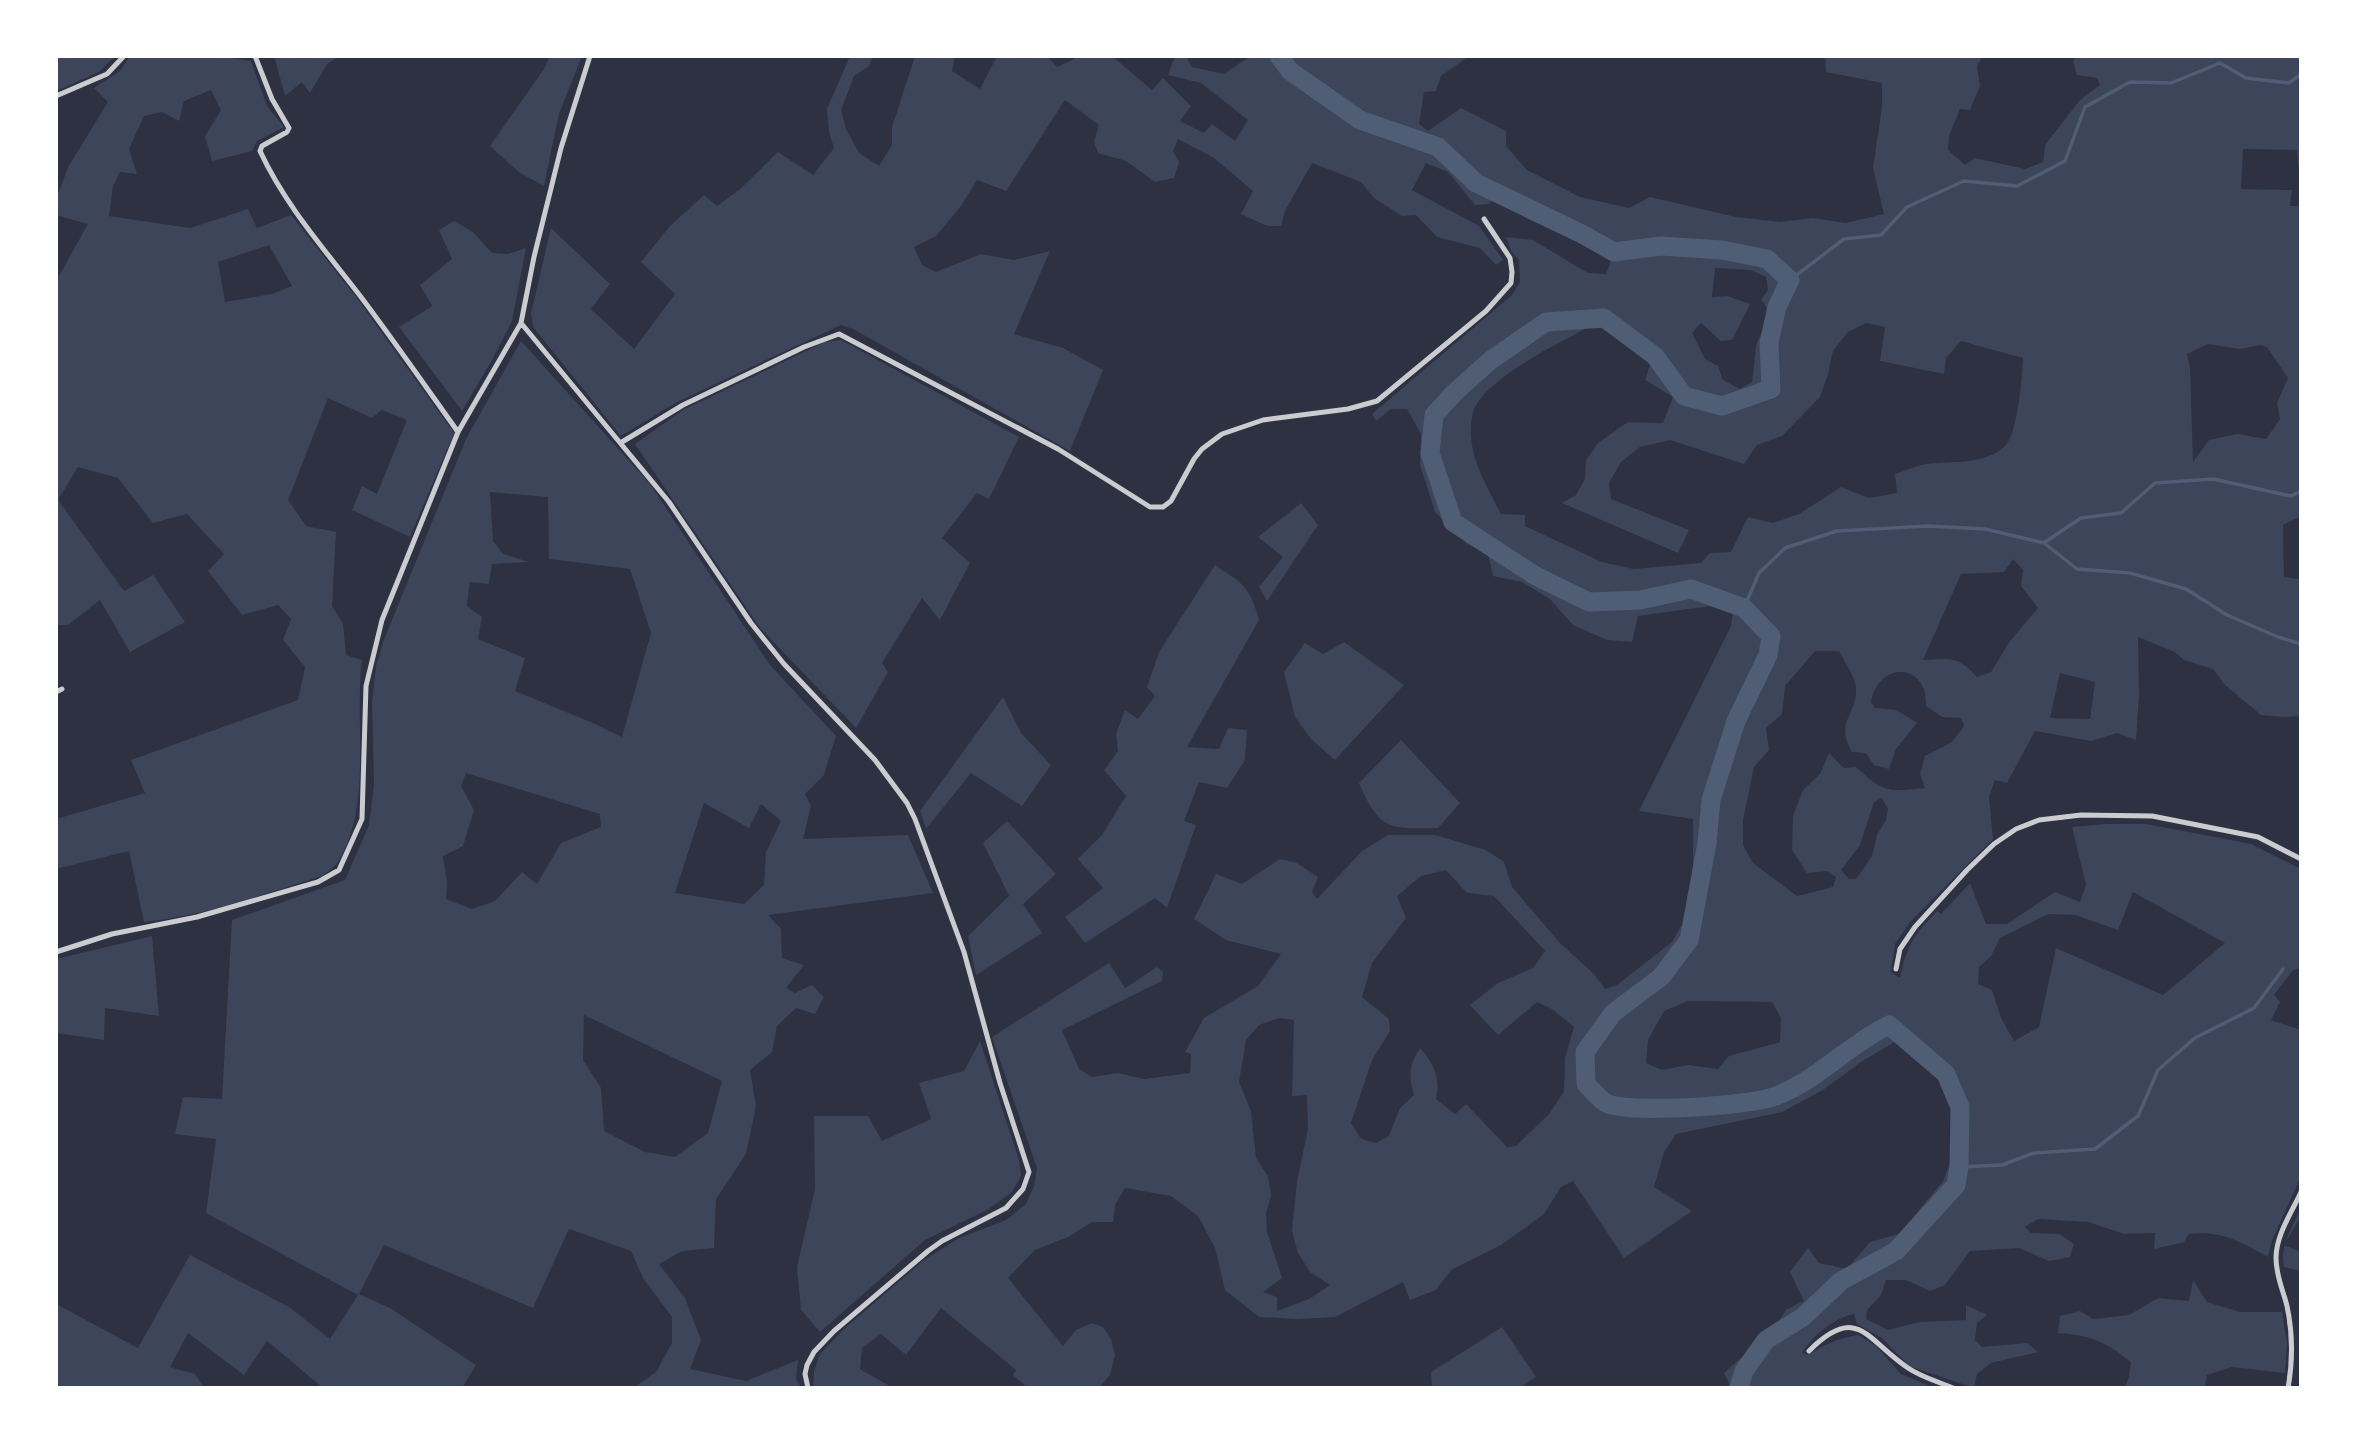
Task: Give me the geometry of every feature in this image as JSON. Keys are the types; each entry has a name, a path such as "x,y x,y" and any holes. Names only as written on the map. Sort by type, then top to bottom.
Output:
{"street":[{"path":"56,96 107,74 124,56"},
{"path":"255,56 272,99 289,128 287,132 262,146 260,151 266,165 310,234 359,295 458,432"},
{"path":"56,952 112,934 197,917 318,883 339,870 362,819 366,686 372,652 382,620 458,432 521,323 561,148 590,56"},
{"path":"622,442 683,405 804,347 839,334 1058,449 1150,506 1163,507 1171,501 1202,449 1222,434 1263,420 1348,409 1377,401 1486,311 1511,283 1512,265 1484,219"},
{"path":"521,323 669,502 759,633 784,664 875,760 907,803 937,875 964,952 1000,1083 1029,1172 1024,1189 1006,1208 928,1251 834,1331 814,1352 807,1365 805,1374 808,1388"},
{"path":"1896,969 1900,948 1915,927 1967,870 1994,844 2016,829 2039,820 2081,815 2152,816 2258,837 2301,859"},
{"path":"2288,1388 2292,1363 2291,1331 2278,1280 2276,1257 2278,1243 2301,1192"},
{"path":"1808,1351 1822,1338 1841,1328 1855,1327 1875,1339 1911,1371 1953,1388"}],"shaded area":[{"path":"56,56 115,56 99,72 56,91"},
{"path":"130,56 219,56 251,61 267,106 284,127 257,141 252,151 212,161 205,136 221,110 211,90 184,101 179,121 162,112 144,116 129,149 137,174 120,172 113,186 109,216 190,228 248,209 257,228 291,215 356,297 454,433 410,537 352,510 362,486 377,494 407,420 382,410 372,418 328,398 288,500 306,526 336,532 332,606 343,624 346,655 362,660 359,790 349,840 338,862 322,876 256,897 212,910 144,922 129,851 56,869 56,819 145,793 131,760 298,700 305,667 283,640 291,619 278,605 242,615 208,571 224,554 187,514 153,523 118,478 78,467 58,500 124,591 153,575 185,622 130,652 100,600 68,625 56,625 56,281 88,224 56,215 56,192 59,192 68,167 108,102 94,88 120,71","holes":["269,245 292,286 272,294 225,302 218,262"]},
{"path":"274,56 340,56 327,64 310,93 302,82 285,96"},
{"path":"550,56 582,56 559,114 544,186 520,173 490,146 544,69"},
{"path":"850,56 873,56 869,66 854,76 841,110 846,129 859,153 879,166 892,145 892,127 915,56 955,56 952,71 980,89 997,56 1047,56 1057,67 1080,56 1112,56 1152,90 1163,78 1191,106 1180,121 1204,133 1212,124 1235,141 1248,120 1201,83 1168,75 1175,56 1186,56 1192,67 1224,74 1250,56 1469,56 1441,76 1436,91 1424,92 1419,124 1428,131 1461,108 1506,131 1506,146 1527,170 1580,197 1629,208 1650,197 1736,217 1780,222 1813,218 1846,223 1884,214 1873,168 1882,107 1882,83 1826,72 1825,56 1983,56 1977,66 1980,86 1970,110 1960,109 1949,136 1948,150 1965,165 1975,158 2025,169 2043,162 2045,145 2080,100 2100,85 2097,78 2077,75 2073,61 2076,56 2301,56 2301,166 2298,166 2297,150 2243,149 2241,189 2292,190 2290,206 2301,206 2301,516 2283,525 2284,577 2301,579 2301,716 2261,715 2225,685 2213,669 2184,660 2175,652 2138,637 2139,695 2136,740 2117,733 2091,741 2035,731 2007,783 1995,780 1989,797 1993,839 1910,922 1895,944 1891,972 1900,978 1909,948 1917,934 1937,911 1941,914 1970,883 1986,924 2007,924 2055,892 2080,902 2086,885 2072,827 2146,824 2251,844 2301,869 2301,968 2293,970 2274,995 2280,1002 2271,1020 2301,1030 2301,1177 2272,1240 2268,1257 2240,1242 2211,1234 2189,1234 2184,1242 2154,1249 2155,1233 2124,1234 2088,1222 2038,1219 2025,1227 2031,1233 2059,1234 2074,1244 2070,1257 2049,1261 2019,1248 1970,1251 1945,1285 1930,1291 1906,1280 1886,1280 1881,1295 1867,1310 1866,1319 1888,1330 1919,1322 1966,1320 1966,1305 1987,1315 1977,1323 1975,1340 1982,1347 2027,1343 2038,1352 1991,1363 1977,1374 1974,1388 1909,1366 1882,1338 1857,1324 1854,1314 1824,1329 1802,1353 1808,1355 1832,1342 1858,1335 1876,1346 1901,1374 1935,1388 1728,1388 1729,1383 1724,1373 1774,1328 1787,1309 1804,1301 1790,1272 1808,1248 1819,1263 1847,1269 1870,1242 1899,1234 1944,1180 1954,1149 1953,1108 1939,1076 1898,1040 1861,1062 1823,1090 1782,1112 1676,1134 1664,1152 1654,1187 1692,1211 1624,1258 1573,1181 1561,1187 1544,1214 1501,1245 1451,1270 1436,1290 1410,1300 1403,1282 1335,1317 1259,1317 1225,1290 1215,1248 1198,1216 1171,1196 1125,1188 1115,1205 1113,1222 1092,1222 1068,1237 1035,1250 1008,1278 1063,1346 1076,1330 1092,1323 1103,1327 1111,1339 1115,1355 1110,1375 1099,1388 1028,1388 1013,1375 1016,1370 941,1308 906,1355 881,1334 862,1348 860,1369 893,1388 813,1388 814,1371 820,1354 844,1329 924,1260 959,1238 1006,1220 1026,1204 1034,1186 1037,1168 992,1037 1109,963 1125,988 1157,967 1163,972 1162,981 1062,1030 1079,1069 1092,1077 1118,1073 1144,1079 1190,1073 1191,1054 1185,1052 1204,1018 1258,986 1281,954 1226,940 1194,919 1216,874 1242,884 1280,859 1297,863 1318,877 1312,892 1317,899 1362,851 1388,835 1435,835 1486,850 1504,862 1512,887 1560,943 1594,974 1605,989 1617,985 1672,942 1687,916 1693,889 1693,819 1639,811 1731,626 1733,611 1711,606 1638,616 1632,642 1607,640 1573,625 1550,599 1522,582 1493,576 1488,554 1467,544 1435,512 1420,465 1421,434 1407,409 1391,409 1376,421 1372,414 1512,295 1520,282 1519,260 1511,251 1506,237 1533,240 1588,273 1606,274 1612,258 1555,231 1496,198 1488,204 1475,205 1448,172 1426,163 1412,190 1479,226 1503,260 1496,265 1480,248 1437,237 1416,215 1402,216 1374,198 1361,182 1312,163 1285,211 1281,226 1267,226 1241,214 1253,191 1214,158 1178,139 1173,151 1179,162 1174,178 1155,182 1126,161 1098,153 1094,142 1099,125 1065,100 1006,191 977,180 961,206 936,236 914,247 922,265 936,272 981,254 1014,260 1050,251 1014,334 1063,348 1103,370 1070,451 853,329 841,325 677,402 621,436 533,327 531,313 551,228 610,284 591,309 634,349 675,294 641,262 670,226 704,195 717,206 739,190 778,152 813,175 834,148 827,109","holes":["1715,268 1751,270 1766,277 1768,290 1761,300 1766,306 1768,318 1756,347 1752,382 1740,389 1723,380 1718,366 1705,359 1692,333 1701,323 1721,341 1732,340 1750,304 1727,296 1712,297","1866,323 1885,327 1880,361 1944,374 1946,358 1961,341 2023,358 2018,405 2009,441 1987,457 1926,464 1895,474 1897,493 1869,498 1841,487 1799,514 1773,523 1748,517 1731,552 1710,553 1701,563 1634,569 1602,562 1525,526 1525,515 1501,514 1474,453 1471,440 1473,413 1487,391 1529,360 1586,329 1592,327 1609,330 1652,359 1645,380 1673,397 1663,423 1628,422 1598,443 1586,460 1585,479 1576,495 1562,503 1678,553 1689,530 1611,499 1609,483 1621,462 1640,447 1670,440 1744,464 1757,445 1782,436 1820,397 1833,351 1848,332","2208,344 2240,349 2260,345 2267,347 2288,378 2277,403 2280,419 2266,439 2237,434 2209,440 2193,462 2190,367 2187,354","2013,559 2023,570 2021,586 2038,608 2010,641 1991,672 1977,677 1964,665 1953,660 1923,660 1961,574 2004,572","1815,651 1839,651 1852,674 1856,688 1845,733 1852,752 1866,753 1874,765 1889,769 1896,749 1917,723 1896,710 1875,708 1871,702 1876,688 1892,673 1912,675 1925,692 1926,706 1942,717 1961,718 1964,726 1952,742 1925,756 1920,774 1925,788 1887,789 1873,782 1856,767 1844,768 1829,753 1820,774 1803,790 1793,816 1792,850 1807,873 1827,871 1836,877 1833,887 1797,896 1753,863 1743,845 1743,820 1754,767 1769,750 1766,728 1782,714 1785,686","2060,673 2095,682 2090,719 2050,718","1882,798 1888,809 1872,856 1856,879 1849,879 1841,870 1860,845 1874,802","1446,870 1467,893 1494,896 1545,951 1533,968 1498,983 1470,1005 1498,1035 1537,1002 1552,1009 1574,1027 1565,1058 1564,1091 1550,1113 1516,1146 1507,1147 1466,1104 1455,1114 1436,1099 1438,1085 1435,1072 1420,1048 1411,1070 1414,1095 1400,1108 1389,1136 1376,1143 1361,1139 1351,1123 1372,1060 1390,1031 1389,1019 1362,997 1372,963 1406,918 1397,896 1421,876","2133,892 2225,943 2163,995 2056,948 2039,1027 2014,1041 2001,1018 1992,990 1978,984 1979,967 1991,956 2000,938 2048,914 2075,915 2118,930","1688,1001 1772,1002 1781,1018 1780,1042 1729,1056 1718,1069 1688,1065 1662,1070 1646,1063 1648,1040 1664,1011","1279,1018 1294,1020 1292,1096 1307,1095 1308,1129 1297,1181 1292,1231 1298,1253 1310,1272 1330,1285 1309,1299 1277,1311 1277,1297 1263,1292 1282,1278 1267,1232 1266,1213 1271,1196 1268,1176 1256,1158 1251,1111 1239,1082 1246,1040 1259,1025"]},
{"path":"454,221 473,232 492,253 508,254 526,248 512,321 462,411 399,327 432,306 420,285 452,259 439,230"},
{"path":"841,340 1019,437 989,499 977,493 942,538 970,563 940,620 922,598 882,663 888,672 856,728 760,628 635,444 683,410 825,342"},
{"path":"521,341 650,484 770,665 836,736 824,775 805,794 811,806 803,839 908,835 933,893 768,915 781,929 782,958 804,965 786,988 795,993 812,985 824,997 815,1014 796,1008 777,1026 772,1052 750,1070 756,1106 746,1154 716,1199 714,1248 682,1251 659,1264 685,1298 701,1340 690,1369 746,1381 798,1360 796,1378 801,1388 633,1388 656,1372 672,1343 672,1317 643,1278 631,1251 569,1229 533,1308 384,1245 359,1294 390,1308 476,1365 462,1388 323,1388 267,1341 244,1375 188,1333 170,1367 195,1374 204,1388 56,1388 56,1304 138,1348 190,1255 289,1307 330,1339 358,1295 206,1213 216,1139 175,1134 183,1097 222,1099 232,920 345,880 369,825 374,785 372,703 376,666 383,642 466,439","holes":["490,492 548,497 549,559 630,569 651,633 622,737 515,691 525,658 478,639 482,617 467,606 470,582 489,584 492,564 529,562 503,554 493,541","466,773 600,814 601,827 561,843 537,884 522,872 495,901 472,909 446,899 447,882 443,856 463,846 474,810 461,786","704,803 749,828 761,804 781,821 766,852 764,885 744,904 675,893","584,1015 722,1081 708,1133 675,1157 645,1152 604,1131 601,1088 583,1060"]},
{"path":"1301,503 1318,525 1267,601 1259,587 1283,557 1258,537"},
{"path":"1215,565 1249,593 1259,620 1187,747 1219,749 1228,728 1247,730 1245,760 1227,788 1199,782 1184,821 1196,825 1167,908 1155,898 1085,943 1065,917 1103,888 1078,859 1102,835 1126,796 1104,770 1118,751 1116,734 1125,710 1138,719 1155,696 1147,687 1159,652"},
{"path":"1344,642 1404,685 1335,760 1311,739 1295,717 1284,672 1305,643 1323,654"},
{"path":"1003,697 1021,733 1051,765 1022,806 971,773 926,829 920,811"},
{"path":"1401,740 1460,803 1438,828 1408,828 1388,824 1373,810 1359,783"},
{"path":"1007,821 1056,874 1023,904 1042,933 976,975 968,936 1009,896 983,843"},
{"path":"152,936 159,1016 105,1008 104,1040 56,1033 56,959"},
{"path":"980,1041 1019,1160 1021,1176 1012,1192 989,1209 925,1240 820,1332 801,1310 797,1267 815,1189 814,1116 868,1116 882,1141 931,1119 919,1083 964,1071"},
{"path":"2301,1208 2301,1216 2286,1242 2291,1229"},
{"path":"2285,1245 2301,1252 2301,1271 2284,1267"},
{"path":"2193,1280 2207,1302 2240,1312 2282,1312 2287,1344 2285,1373 2232,1367 2207,1375 2205,1388 2125,1388 2131,1362 2098,1341 2058,1333 2060,1316 2080,1311 2093,1319 2129,1315 2158,1298 2189,1301"},
{"path":"1502,1327 1536,1377 1519,1388 1432,1388 1431,1372"}],"waterway":[{"path":"1279,56 1290,71 1360,120 1438,147 1476,183 1614,252 1661,246 1722,250 1767,259 1790,280 1777,307 1769,343 1771,389 1722,406 1684,396 1655,356 1604,318 1546,322 1491,360 1434,415 1430,453 1453,522 1534,575 1589,602 1640,600 1691,589 1744,608 1771,636 1768,655 1736,721 1711,800 1707,843 1689,940 1661,977 1613,1013 1585,1052 1586,1084 1606,1103 1637,1108 1689,1107 1762,1100 1806,1081 1860,1042 1889,1025 1946,1074 1960,1107 1956,1185 1896,1251 1841,1281 1803,1317 1766,1340 1744,1371 1739,1388"},
{"path":"1790,280 1844,239 1881,235 1907,207 1964,181 2017,186 2065,161 2085,107 2130,82 2171,83 2220,63 2246,78 2289,83 2301,74"},
{"path":"2045,542 2081,518 2121,513 2155,483 2213,479 2291,496 2301,491"},
{"path":"1744,608 1759,573 1785,548 1837,531 1928,526 1985,529 2044,543 2077,569 2130,573 2186,589 2227,615 2301,644"},
{"path":"1959,1167 2002,1165 2034,1153 2095,1149 2138,1116 2158,1070 2195,1038 2254,1008 2283,969"}]}
